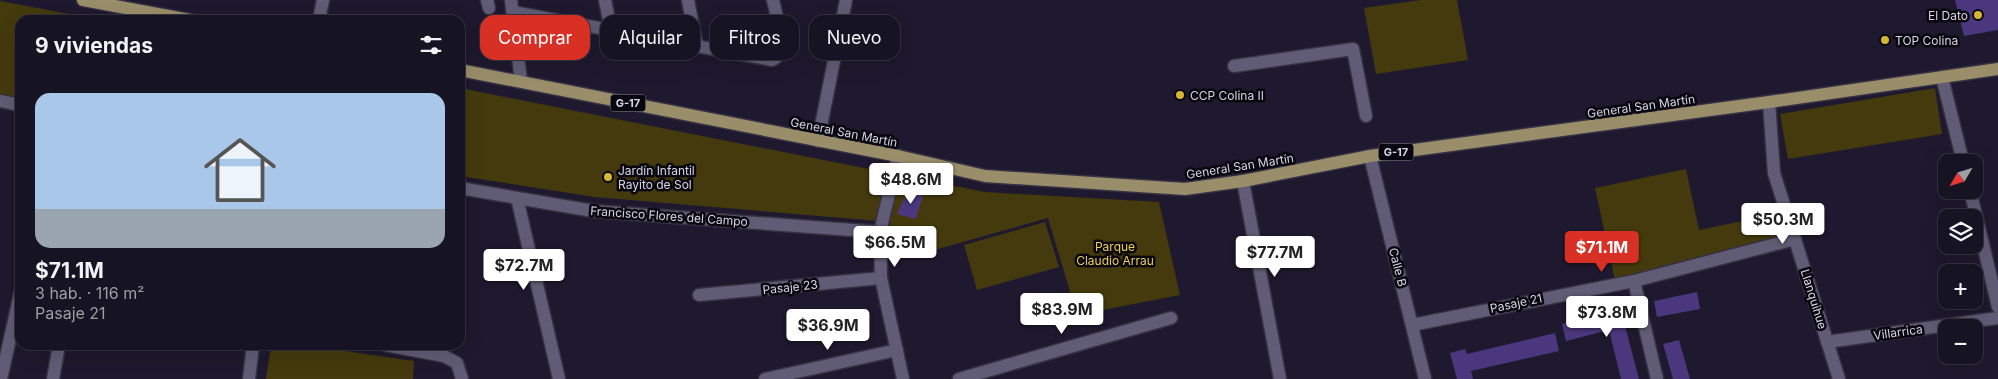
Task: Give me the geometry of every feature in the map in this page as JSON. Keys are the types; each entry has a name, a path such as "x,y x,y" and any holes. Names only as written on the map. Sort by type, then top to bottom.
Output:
{"main road":[{"path":"87,0 164,15"},
{"name":"General San Martín","path":"465,71 898,156 985,176 1185,189 1243,181 1370,156 1998,69"}],"street":[{"path":"320,15 323,0"},
{"path":"605,0 608,15"},
{"path":"688,0 691,15"},
{"path":"700,48 764,60 776,59 780,54 781,44 773,0"},
{"path":"818,140 846,0"},
{"path":"521,82 512,6 600,27"},
{"path":"1234,66 1353,49 1366,116"},
{"path":"1942,77 1961,154"},
{"path":"0,101 15,104"},
{"name":"Llanquihue","path":"1769,102 1774,173 1839,379"},
{"path":"898,156 880,232 881,278 903,379"},
{"name":"Calle B","path":"1370,156 1425,379"},
{"path":"1243,181 1280,379"},
{"name":"Francisco Flores del Campo","path":"465,189 593,212 880,232"},
{"path":"516,198 559,379"},
{"path":"1972,199 1998,307"},
{"name":"Pasaje 21","path":"1412,325 1634,281 1795,239"},
{"name":"Pasaje 23","path":"699,295 881,278"},
{"path":"1634,281 1656,379"},
{"path":"1,379 15,316"},
{"path":"959,379 1171,318"},
{"name":"Villarrica","path":"1828,342 1998,318"},
{"path":"53,379 58,350"},
{"path":"249,379 252,350"},
{"path":"412,350 444,356 457,363 462,379"},
{"path":"766,379 898,350"}],"green space":[{"path":"1421,0 1457,0 1468,60 1376,74 1364,8"},
{"path":"0,1 74,15 15,15 15,101 0,99"},
{"path":"1935,88 1942,134 1788,159 1780,114"},
{"name":"Parque Claudio Arrau","path":"465,89 985,192 1159,202 1180,295 1077,315 1048,218 938,249 893,255 890,240 890,222 595,197 465,177"},
{"path":"1686,169 1699,230 1781,213 1784,239 1615,280 1595,188"},
{"path":"1045,222 1059,267 977,290 964,245"},
{"path":"270,350 338,350 414,361 413,379 266,379"}],"building":[{"name":"El Dato","path":"1955,0 1998,0 1998,30 1964,36"},
{"path":"908,190 923,195 916,219 897,214"},
{"path":"1697,292 1700,309 1657,317 1654,301"},
{"path":"1622,309 1639,379 1621,379 1609,330 1566,341 1562,324"},
{"path":"1555,333 1559,351 1471,371 1473,379 1457,379 1450,353 1465,349 1467,354"},
{"path":"1679,340 1690,379 1673,379 1663,344"}],"place":[{"name":"El Dato","path":"1978,15"},
{"name":"TOP Colina","path":"1885,40"},
{"name":"CCP Colina II","path":"1180,95"},
{"name":"Jardín Infantil Rayito de Sol","path":"608,177"}]}
